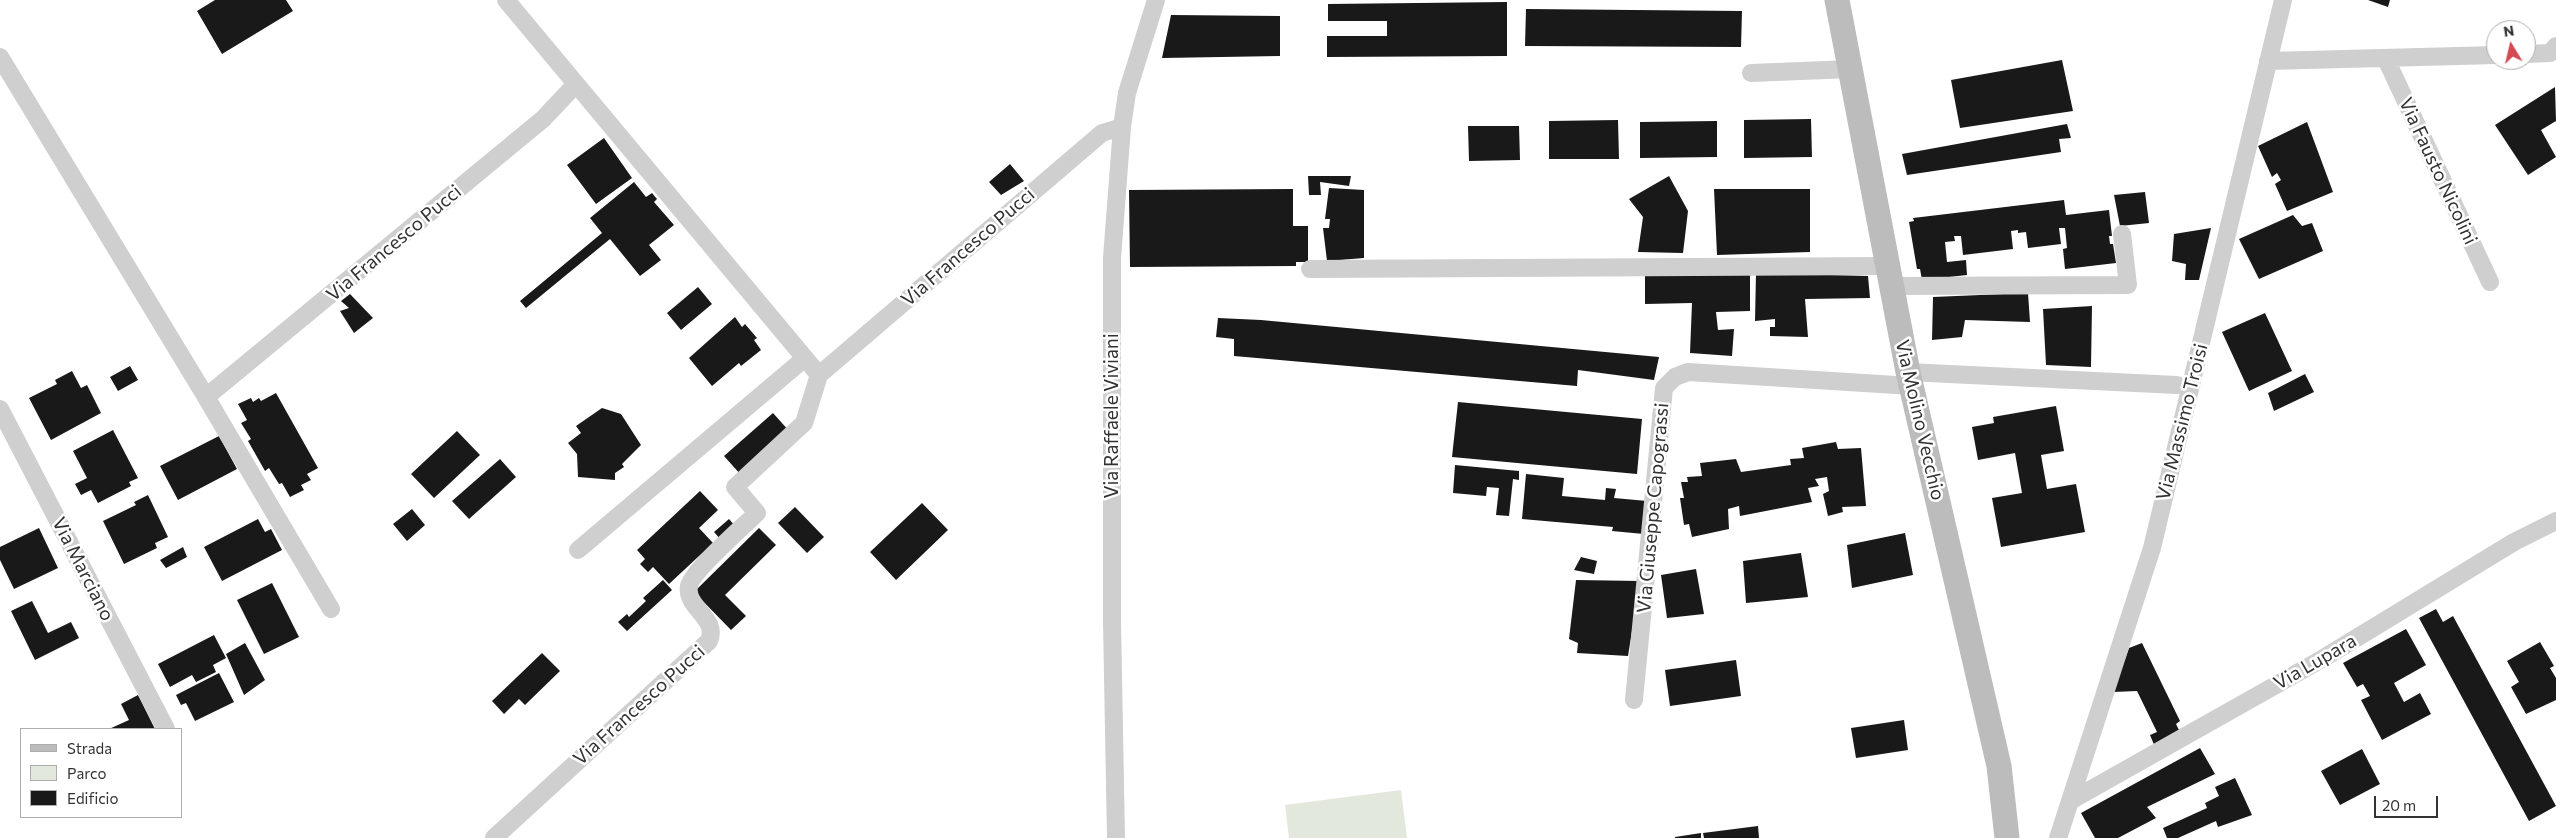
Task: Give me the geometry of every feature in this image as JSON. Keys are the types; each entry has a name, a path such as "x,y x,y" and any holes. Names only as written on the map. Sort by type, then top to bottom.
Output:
{"street":[{"path":"506,0 819,375"},
{"name":"Via Raffaele Viviani","path":"1116,838 1112,622 1112,258 1122,127 1127,93 1156,0"},
{"name":"Via Molino Vecchio","path":"1837,0 1910,379 1999,766 2007,838"},
{"name":"Via Massimo Troisi","path":"2058,838 2072,800 2152,548 2283,0"},
{"path":"2536,54 2550,53 2556,46"},
{"path":"2268,61 2486,55"},
{"path":"0,57 206,397 330,609"},
{"name":"Via Fausto Nicolini","path":"2386,59 2490,282"},
{"path":"1751,73 1850,69"},
{"name":"Via Francesco Pucci","path":"206,397 543,119 576,84"},
{"name":"Via Francesco Pucci","path":"494,838 709,641 712,634 709,622 689,594 689,585 702,568 757,513 735,487 804,423 819,375 1102,133 1122,127"},
{"path":"1310,269 1890,276 2128,285 2122,234"},
{"path":"578,550 804,358"},
{"name":"Via Giuseppe Capograssi","path":"1634,700 1664,388 1675,378 1688,372 1910,379"},
{"path":"1910,379 2177,385"},
{"name":"Via Marciano","path":"0,408 165,728"},
{"name":"Via Lupara","path":"2072,800 2322,659 2514,542 2556,522"}],"green space":[{"path":"1401,790 1407,838 1289,838 1285,805"}],"building":[{"path":"215,0 286,0 293,11 222,54 197,11"},
{"path":"2368,0 2390,0 2388,7"},
{"path":"1507,2 1507,56 1327,57 1327,36 1387,36 1387,21 1328,21 1328,4"},
{"path":"1526,9 1742,11 1741,47 1525,46"},
{"path":"1171,15 1280,16 1280,56 1162,58"},
{"path":"2062,60 2073,111 1960,128 1951,80"},
{"path":"2555,87 2556,121 2541,130 2556,157 2528,175 2495,125"},
{"path":"1811,119 1812,157 1744,158 1744,120"},
{"path":"1618,120 1619,159 1549,159 1549,121"},
{"path":"1717,121 1717,157 1640,158 1640,122"},
{"path":"2307,122 2333,192 2287,211 2275,184 2281,180 2277,173 2272,177 2258,146"},
{"path":"2067,124 2071,138 2059,139 2061,152 1907,175 1902,154"},
{"path":"1468,126 1519,126 1520,160 1469,161"},
{"path":"604,138 632,178 596,204 567,165"},
{"path":"1010,164 1024,181 1001,195 989,182"},
{"path":"1308,176 1351,176 1349,186 1320,182 1321,195 1309,195"},
{"path":"1669,176 1688,211 1683,253 1638,252 1643,217 1629,199"},
{"path":"634,182 646,197 652,193 657,199 654,202 674,225 649,245 661,260 640,276 610,239 526,308 520,301 602,233 590,218"},
{"path":"1329,188 1364,190 1364,258 1327,261 1323,228 1329,228 1330,219 1325,219"},
{"path":"1293,189 1293,226 1308,226 1308,262 1296,262 1296,266 1130,267 1129,190"},
{"path":"1714,189 1810,189 1810,252 1717,255"},
{"path":"2145,192 2149,223 2120,226 2114,195"},
{"path":"2064,200 2066,215 2109,210 2112,236 2109,236 2110,244 2113,244 2116,263 2065,269 2063,249 2067,248 2065,228 2059,228 2061,244 2028,248 2026,232 2018,233 2018,230 2011,231 2013,249 1963,255 1961,236 1954,236 1955,241 1945,242 1947,262 1966,260 1967,275 1922,280 1920,269 1917,269 1909,222 1914,221 1913,218"},
{"path":"2293,215 2302,226 2312,223 2323,251 2259,279 2239,239"},
{"path":"2211,228 2199,280 2185,280 2186,264 2172,261 2174,234"},
{"path":"1756,273 1868,276 1870,298 1805,299 1808,337 1770,336 1770,327 1775,327 1775,319 1755,321"},
{"path":"1750,274 1750,311 1716,312 1718,330 1734,329 1732,356 1690,353 1692,303 1645,304 1645,276"},
{"path":"698,287 712,304 681,330 667,313"},
{"path":"2028,293 2030,322 1965,320 1962,337 1932,340 1933,297"},
{"path":"350,294 373,318 354,333 340,311 349,308 341,301"},
{"path":"2092,306 2091,367 2046,365 2043,309"},
{"path":"2265,313 2292,371 2249,391 2222,332"},
{"path":"735,317 742,327 745,324 757,338 754,340 761,350 741,366 739,363 712,386 689,358"},
{"path":"1218,318 1261,320 1659,357 1654,380 1578,370 1577,386 1234,356 1234,339 1216,337"},
{"path":"130,366 138,380 118,391 110,377"},
{"path":"72,371 81,388 87,385 101,413 51,440 29,398 57,384 55,380"},
{"path":"2305,374 2314,392 2274,411 2268,393"},
{"path":"276,393 318,468 307,474 311,480 301,485 304,490 290,497 282,483 279,484 269,468 265,471 248,441 251,439 241,423 247,420 238,404 251,398 253,402 259,398 261,401"},
{"path":"1458,402 1642,419 1637,474 1452,457"},
{"path":"2056,406 2064,451 2041,455 2047,489 2076,484 2085,532 2001,547 1992,498 2022,493 2015,453 1978,460 1972,427 1994,423 1993,417"},
{"path":"602,408 621,414 641,445 622,464 624,467 615,473 615,480 578,477 577,454 568,443 581,433 576,426"},
{"path":"773,413 790,432 741,475 724,456"},
{"path":"113,430 138,478 129,482 131,486 98,503 91,490 81,495 75,484 87,478 73,451"},
{"path":"457,431 480,455 434,498 411,474"},
{"path":"219,436 237,469 178,500 160,466"},
{"path":"1836,442 1838,449 1861,448 1866,506 1842,507 1843,512 1828,516 1823,494 1829,491 1827,477 1815,479 1819,486 1808,488 1812,502 1740,516 1739,506 1728,509 1729,529 1692,537 1689,524 1684,525 1680,498 1684,498 1681,482 1688,482 1687,477 1702,476 1700,463 1736,459 1741,472 1791,465 1790,459 1804,458 1802,448"},
{"path":"500,459 516,477 469,519 452,501"},
{"path":"1455,465 1519,471 1519,480 1513,479 1509,516 1496,515 1499,488 1487,487 1486,496 1453,493"},
{"path":"1526,474 1564,478 1562,496 1605,500 1606,488 1616,489 1614,498 1647,501 1644,534 1612,531 1613,527 1522,519"},
{"path":"700,491 718,510 699,528 713,543 669,584 653,567 648,572 640,564 645,559 637,550"},
{"path":"148,495 168,537 155,543 157,548 124,564 103,521 136,505 134,502"},
{"path":"922,503 948,530 896,580 870,552"},
{"path":"795,507 824,537 807,553 778,523"},
{"path":"412,509 425,525 407,541 393,524"},
{"path":"258,519 265,532 271,529 282,550 222,581 204,547"},
{"path":"729,519 736,527 721,540 714,532"},
{"path":"39,528 58,568 14,589 0,560 0,547"},
{"path":"759,528 776,545 725,595 746,616 731,630 694,592"},
{"path":"1905,533 1913,575 1852,588 1847,545"},
{"path":"183,547 187,557 166,568 160,560"},
{"path":"1801,553 1808,597 1746,603 1743,561"},
{"path":"1581,557 1597,561 1594,574 1574,570"},
{"path":"1696,569 1704,614 1667,618 1661,575"},
{"path":"663,580 672,590 627,631 618,622 627,614 629,617 646,601 643,598"},
{"path":"1576,580 1640,581 1628,656 1577,653 1578,643 1569,639"},
{"path":"272,583 299,637 264,654 237,600"},
{"path":"32,601 48,633 71,622 79,638 35,660 11,611"},
{"path":"2436,609 2443,622 2453,616 2556,806 2529,821 2419,618"},
{"path":"2406,629 2426,665 2394,683 2404,702 2420,693 2431,714 2382,740 2361,700 2370,696 2363,684 2357,687 2343,663"},
{"path":"214,635 226,658 213,665 216,672 196,682 192,675 170,687 158,664"},
{"path":"2540,642 2554,666 2550,668 2556,678 2556,700 2526,714 2511,687 2519,682 2507,661"},
{"path":"245,643 265,680 244,695 226,654"},
{"path":"2142,643 2180,721 2176,724 2181,734 2155,747 2150,735 2157,732 2137,691 2113,692 2129,648"},
{"path":"542,653 560,671 525,705 519,699 504,714 492,701"},
{"path":"1736,660 1741,696 1670,706 1665,670"},
{"path":"219,673 234,702 195,721 186,703 181,705 176,695"},
{"path":"138,695 154,728 111,728 129,720 121,704"},
{"path":"1904,720 1908,750 1856,758 1851,728"},
{"path":"2200,748 2215,774 2147,807 2156,818 2118,838 2095,838 2081,813"},
{"path":"2362,749 2380,784 2340,805 2321,771"},
{"path":"2235,778 2252,815 2218,827 2216,821 2178,838 2167,838 2163,828 2207,808 2205,803 2219,796 2215,787"},
{"path":"1758,826 1759,838 1704,838 1703,833"},
{"path":"1701,833 1701,838 1675,838 1675,837"}]}
